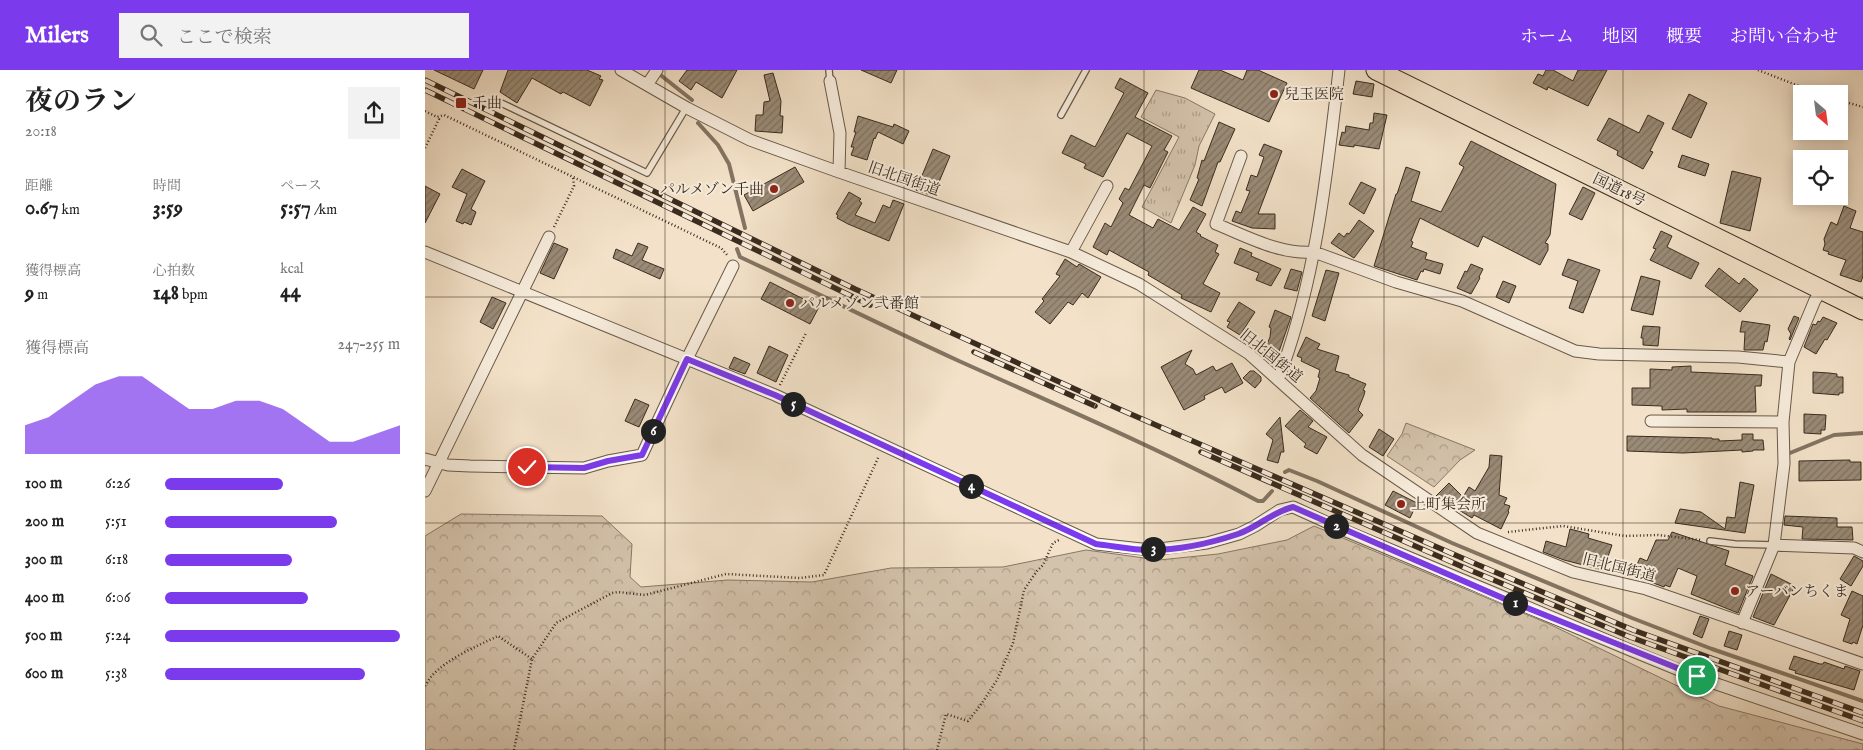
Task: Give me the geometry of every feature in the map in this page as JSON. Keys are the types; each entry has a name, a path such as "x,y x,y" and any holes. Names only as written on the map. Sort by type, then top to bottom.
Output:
{"highway":[{"name":"国道18号","path":"1376,70 1863,310"}],"street":[{"name":"旧北国街道","path":"621,70 652,77 686,108 750,140 1071,252 1139,284 1248,353 1362,456 1477,532 1573,572 1646,589 1863,664"},
{"path":"1278,380 1289,351 1314,252 1329,157 1339,70"},
{"path":"829,76 840,133 839,172"},
{"path":"1241,156 1216,224 1273,246 1301,253 1314,252 1396,282 1462,301 1575,351 1599,354 1738,357 1789,362"},
{"path":"1071,252 1107,186"},
{"path":"425,491 549,237"},
{"path":"425,252 775,395 1096,544 1151,550 1207,543 1239,534 1280,510 1293,507 1505,599 1697,676 1863,734"},
{"path":"425,459 448,465 584,468 608,461 642,455 733,266"},
{"path":"1742,623 1774,545 1784,464 1783,422 1789,362 1815,300 1822,290"},
{"path":"1651,421 1783,422"},
{"path":"1774,545 1854,548 1863,552"}],"lane":[{"path":"1061,115 1086,70"},
{"path":"497,101 647,173 686,108"},
{"path":"1710,541 1774,545"}],"path":[{"path":"1758,70 1796,85"},
{"path":"1848,103 1863,107"},
{"path":"425,112 437,117 444,115 721,248 728,255 733,266"},
{"path":"425,148 439,119 437,117"},
{"path":"549,237 574,186 573,177"},
{"path":"775,395 806,334"},
{"path":"513,750 532,659 556,622 612,593 645,595 726,574 800,578 824,575 884,446"},
{"path":"1496,541 1506,532 1563,526 1625,536 1659,535 1710,541"},
{"path":"937,750 946,714 968,721 997,680 1013,643 1024,590 1043,565 1053,543 1057,540 1086,539"},
{"path":"425,686 428,680 459,654 497,636 532,659"}],"green space":[{"path":"1156,90 1185,98 1215,114 1199,146 1195,165 1171,223 1142,207 1179,137 1141,117"},
{"path":"1406,423 1475,450 1460,460 1434,487 1387,456 1402,434"},
{"path":"461,514 602,516 632,544 630,577 641,587 728,580 812,582 891,568 1003,567 1086,550 1159,560 1218,554 1287,540 1314,526 1547,623 1719,706 1863,744 1863,750 425,750 425,536"}],"building":[{"path":"434,70 483,70 474,89"},
{"path":"508,70 587,70 601,76 599,79 603,80 590,106 563,92 561,94 532,78 517,103 500,92"},
{"path":"687,70 737,70 722,98 696,82 691,90 679,81"},
{"path":"861,70 897,70 891,83"},
{"path":"1199,70 1220,70 1243,80 1247,70 1258,70 1287,83 1269,122 1191,88"},
{"path":"1546,70 1553,70 1573,81 1578,70 1607,70 1588,106 1548,87 1547,90 1533,83 1538,74 1543,76"},
{"path":"773,73 781,101 780,116 783,116 782,133 755,131 756,115 763,115 764,102 770,101 764,75"},
{"path":"1120,78 1148,93 1135,117 1172,136 1164,150 1168,152 1150,188 1144,185 1129,215 1153,228 1158,219 1179,230 1193,207 1206,214 1196,232 1218,245 1215,252 1219,254 1203,284 1220,293 1211,312 1181,298 1182,295 1148,275 1149,272 1109,250 1107,255 1093,247 1105,223 1111,227 1123,203 1119,199 1125,188 1129,190 1152,146 1127,133 1103,177 1084,168 1086,164 1062,153 1071,135 1095,147 1124,93 1115,88"},
{"path":"1356,81 1374,84 1372,97 1353,94"},
{"path":"1689,94 1707,103 1691,138 1672,129"},
{"path":"1374,113 1387,115 1379,149 1339,145 1342,132 1345,133 1346,126 1369,130 1370,123 1373,123"},
{"path":"1648,115 1664,123 1650,151 1653,152 1643,169 1617,155 1618,151 1597,140 1609,118 1639,133"},
{"path":"858,116 893,127 894,124 909,131 903,144 878,132 874,138 867,160 851,155 854,147 851,147 856,132 854,132"},
{"path":"1219,122 1235,129 1220,162 1218,162 1202,206 1190,200 1199,179 1197,178 1202,160 1204,161"},
{"path":"1471,141 1556,184 1550,235 1545,243 1548,244 1548,250 1540,265 1483,236 1478,247 1420,218 1411,241 1413,242 1411,247 1427,253 1425,259 1443,264 1440,274 1424,269 1417,280 1374,266 1406,167 1420,172 1411,201 1441,212 1464,167 1459,164"},
{"path":"1264,144 1282,151 1258,214 1275,214 1275,229 1252,228 1232,221 1236,211 1241,213 1250,191 1246,190 1251,175 1257,177 1264,157 1259,155"},
{"path":"933,149 950,156 933,196 916,190"},
{"path":"1682,155 1709,164 1705,176 1678,167"},
{"name":"パルメゾン千曲","path":"795,167 804,182 753,211 744,195"},
{"path":"462,169 485,181 471,209 476,212 471,225 456,221 467,194 452,187"},
{"path":"1732,171 1761,178 1750,231 1720,223"},
{"path":"1361,182 1376,189 1364,214 1349,204"},
{"path":"425,186 440,194 425,223"},
{"path":"1583,187 1595,193 1582,220 1569,214"},
{"path":"849,192 861,199 859,201 862,203 855,215 875,223 883,205 890,208 893,200 904,204 889,241 837,218 838,215 836,214"},
{"path":"1844,206 1856,211 1850,228 1863,232 1863,276 1861,282 1840,275 1846,260 1828,254 1829,252 1823,250 1824,239 1831,222 1837,225"},
{"path":"1359,220 1374,231 1354,258 1331,243 1339,233 1344,237 1347,233 1349,234"},
{"path":"1661,231 1672,236 1667,247 1699,263 1691,279 1650,260 1656,249 1653,248"},
{"path":"554,243 568,249 554,279 540,273"},
{"path":"638,243 648,247 642,260 664,269 660,279 613,258 616,249 632,256"},
{"path":"1240,248 1252,253 1251,256 1281,269 1271,286 1256,280 1259,273 1234,263"},
{"path":"1065,259 1077,267 1079,264 1101,277 1088,298 1082,293 1073,305 1068,302 1050,324 1035,312 1044,301 1042,299 1060,276 1056,274"},
{"path":"1568,259 1600,270 1583,313 1569,308 1578,281 1562,275"},
{"path":"1471,264 1483,269 1471,294 1457,288 1465,271 1467,272"},
{"path":"1719,268 1739,284 1744,278 1758,290 1740,312 1705,286"},
{"path":"1291,269 1302,272 1297,291 1284,288"},
{"path":"1326,270 1339,273 1325,321 1312,316"},
{"path":"1641,276 1660,281 1653,315 1631,310"},
{"path":"1503,281 1516,286 1509,303 1496,297"},
{"name":"パルメゾン弐番館","path":"770,282 819,307 810,324 761,299"},
{"path":"492,297 506,303 493,329 480,322"},
{"path":"1239,302 1255,312 1240,335 1227,327 1230,322 1227,321"},
{"path":"1275,310 1291,317 1275,363 1262,356 1270,337 1271,328 1269,327"},
{"path":"1794,316 1799,318 1790,340 1791,334 1788,329"},
{"path":"1823,317 1837,323 1816,354 1804,347 1813,324 1816,325"},
{"path":"1742,321 1770,325 1767,342 1765,341 1763,350 1744,350 1745,332 1740,332"},
{"path":"1643,326 1660,327 1658,346 1643,345 1643,338 1641,338"},
{"path":"1306,337 1320,344 1317,349 1339,356 1335,371 1349,375 1349,377 1366,384 1358,410 1363,415 1349,433 1310,398 1316,391 1320,370 1301,361 1302,358 1297,356"},
{"path":"769,346 788,355 776,382 757,373"},
{"path":"1192,350 1185,364 1193,369 1196,375 1213,366 1216,371 1232,363 1243,383 1225,393 1222,387 1204,396 1205,399 1184,410 1161,367"},
{"path":"734,357 750,364 745,374 729,368"},
{"path":"1691,366 1691,372 1762,375 1761,386 1755,386 1756,412 1687,412 1687,409 1662,410 1662,406 1632,405 1632,388 1650,388 1650,369 1672,370 1672,367"},
{"path":"1250,371 1254,371 1261,377 1261,381 1255,388 1243,378"},
{"path":"1813,372 1837,374 1837,377 1843,377 1843,393 1839,393 1839,395 1813,393"},
{"path":"635,399 649,405 639,427 625,421"},
{"path":"1300,410 1313,421 1308,427 1327,437 1317,454 1304,447 1306,444 1285,426"},
{"path":"1804,414 1826,415 1825,430 1821,430 1821,434 1804,433"},
{"path":"1280,417 1284,452 1281,452 1278,463 1267,460 1273,440 1266,434"},
{"path":"1379,429 1394,439 1383,456 1369,447"},
{"path":"1742,434 1753,434 1753,440 1763,440 1764,450 1683,453 1627,451 1627,436 1712,438 1719,439 1719,441 1742,440"},
{"path":"1490,455 1502,456 1499,495 1507,498 1504,504 1510,506 1501,529 1474,515 1472,518 1436,496 1449,483 1463,497 1469,487 1475,491 1489,467"},
{"path":"1850,460 1850,462 1861,462 1861,480 1799,481 1799,461"},
{"path":"1740,482 1754,485 1745,533 1675,523 1680,509 1701,512 1725,529 1727,517 1735,518"},
{"name":"上町集会所","path":"1393,491 1417,503 1410,518 1385,505"},
{"path":"1785,516 1837,518 1837,527 1852,527 1853,540 1802,539 1803,527 1784,525"},
{"path":"1570,529 1589,534 1588,538 1612,545 1604,568 1600,567 1599,569 1564,560 1543,552 1546,541 1566,547"},
{"path":"1672,532 1729,551 1725,565 1753,576 1738,613 1691,594 1697,576 1678,568 1670,587 1665,585 1664,587 1632,575 1640,558 1647,561 1656,540 1668,540"},
{"path":"1854,556 1863,561 1863,566 1851,586 1840,579"},
{"path":"1771,574 1795,586 1774,625 1753,617"},
{"path":"1852,591 1863,596 1863,625 1857,644 1843,641 1850,619 1841,615"},
{"path":"1700,616 1709,619 1702,638 1693,634"},
{"path":"1729,631 1742,635 1737,650 1724,646"},
{"path":"1794,656 1820,664 1824,662 1844,669 1845,666 1860,671 1854,690 1795,673 1796,671 1789,669"}],"waterway":[{"path":"658,73 692,100"},
{"path":"698,123 718,145 729,164 745,228"},
{"path":"737,249 740,257 959,361 1147,446 1258,501 1263,501 1272,491"},
{"path":"1790,453 1834,435 1863,433"},
{"path":"1285,472 1289,470 1317,481 1452,543 1632,618 1712,649 1863,701"}],"railway":[{"path":"425,80 855,289 1119,409 1633,630 1863,713"},
{"path":"425,90 870,305"},
{"path":"974,352 1095,406"},
{"path":"1201,452 1472,571 1630,637 1863,721"}],"place":[{"name":"兒玉医院","path":"1274,94"},
{"name":"千曲","path":"461,103"},
{"name":"パルメゾン千曲","path":"774,189"},
{"name":"パルメゾン弐番館","path":"790,303"},
{"name":"上町集会所","path":"1401,504"},
{"name":"アーバンちくま","path":"1735,591"}],"route":[{"path":"527,467 584,468 608,461 642,455 687,359 775,395 1096,544 1151,550 1207,543 1239,534 1280,510 1293,507 1505,599 1697,676"}]}
